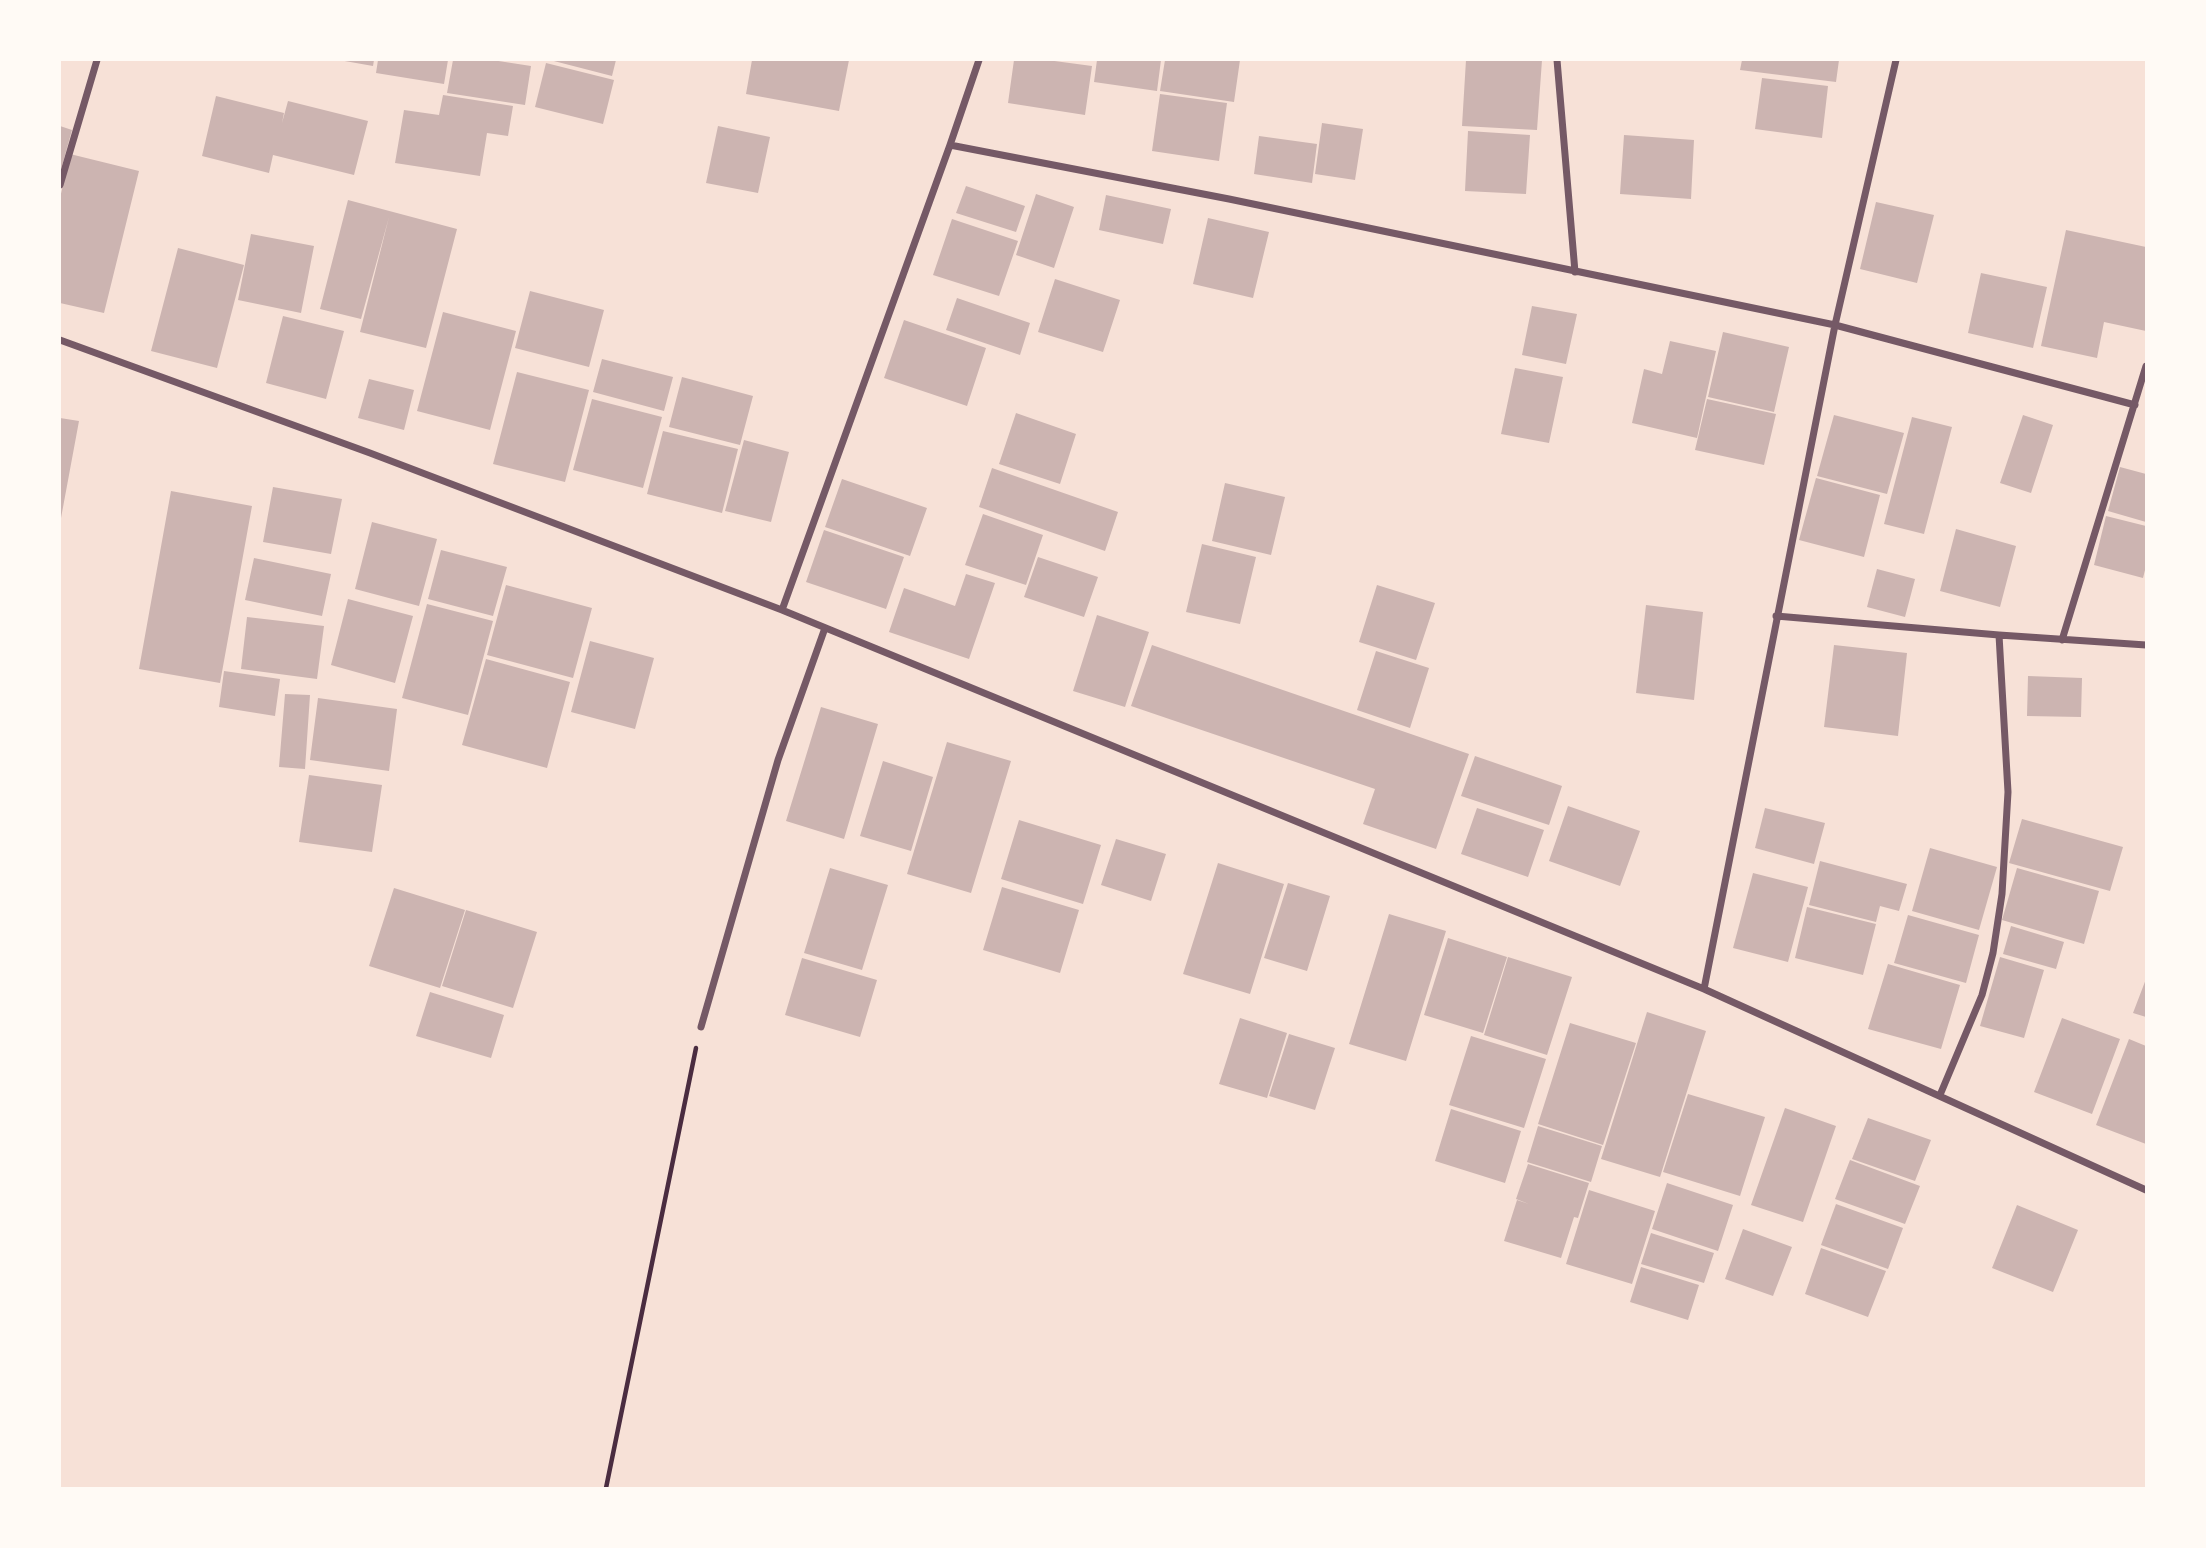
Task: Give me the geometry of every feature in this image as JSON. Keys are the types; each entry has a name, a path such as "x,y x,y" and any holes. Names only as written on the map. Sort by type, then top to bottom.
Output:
{"street":[{"path":"60,185 97,60"},
{"path":"782,610 979,60"},
{"path":"1557,60 1575,272"},
{"path":"1704,989 1835,326 1896,60"},
{"path":"950,145 1229,199 1835,326 2135,405"},
{"path":"60,340 370,453 782,610 1704,989 2147,1190"},
{"path":"2062,640 2147,366"},
{"path":"1776,616 2147,645"},
{"path":"701,1027 778,760 825,628"},
{"path":"1940,1095 1982,995 1993,953 2002,894 2008,792 1999,635"}],"path":[{"path":"606,1489 701,1027"}],"building":[{"path":"339,60 374,60 373,66"},
{"path":"378,60 448,60 444,84 376,73"},
{"path":"453,60 492,60 531,66 525,105 447,93"},
{"path":"550,60 616,60 612,76"},
{"path":"752,60 849,60 839,111 746,94"},
{"path":"1014,60 1047,60 1092,66 1085,115 1008,103"},
{"path":"1097,60 1161,60 1157,91 1094,82"},
{"path":"1165,60 1240,60 1234,102 1160,91"},
{"path":"1466,60 1542,60 1537,130 1462,126"},
{"path":"1742,60 1839,60 1836,82 1740,70"},
{"path":"546,63 614,80 603,124 535,107"},
{"path":"1762,78 1828,86 1822,138 1755,129"},
{"path":"1160,94 1227,103 1219,161 1152,151"},
{"path":"443,95 513,106 508,136 487,133 480,176 395,163 404,110 439,115"},
{"path":"216,96 284,113 282,123 288,101 368,121 354,175 273,155 269,173 202,156"},
{"path":"1322,123 1363,129 1355,180 1315,174"},
{"path":"60,126 72,130 60,173"},
{"path":"718,126 770,137 758,193 706,183"},
{"path":"1468,131 1530,135 1526,194 1465,191"},
{"path":"1624,135 1694,140 1691,199 1620,194"},
{"path":"1259,136 1317,144 1312,183 1254,174"},
{"path":"70,154 139,171 104,313 60,303 60,198"},
{"path":"966,186 1025,206 1016,232 956,213"},
{"path":"1036,194 1074,207 1054,268 1016,255"},
{"path":"1106,195 1171,209 1163,244 1099,230"},
{"path":"348,200 457,229 426,348 360,332 389,217 361,319 320,309"},
{"path":"1876,202 1934,215 1917,283 1860,269"},
{"path":"1208,218 1269,232 1253,298 1193,284"},
{"path":"952,219 1018,241 999,296 933,275"},
{"path":"2066,230 2146,247 2146,331 2104,322 2097,358 2041,346"},
{"path":"251,234 314,246 301,313 238,300"},
{"path":"178,248 244,265 217,368 151,351"},
{"path":"1981,273 2047,287 2033,348 1968,333"},
{"path":"1055,279 1120,300 1103,352 1038,332"},
{"path":"530,291 604,310 589,367 515,348"},
{"path":"957,298 1030,323 1020,355 946,330"},
{"path":"1532,306 1577,314 1566,364 1522,355"},
{"path":"443,312 516,331 490,430 417,411"},
{"path":"283,316 344,331 326,399 266,383"},
{"path":"904,320 986,348 967,406 884,378"},
{"path":"1723,332 1789,347 1774,412 1708,397"},
{"path":"1670,341 1716,351 1697,438 1632,423 1644,369 1662,374"},
{"path":"602,359 673,377 664,411 593,392"},
{"path":"1515,368 1563,377 1549,443 1501,434"},
{"path":"517,372 589,390 565,482 493,464"},
{"path":"682,377 753,396 740,445 669,427"},
{"path":"369,379 414,390 404,430 358,418"},
{"path":"592,399 662,417 643,488 573,470"},
{"path":"1707,399 1776,414 1764,465 1695,450"},
{"path":"1016,413 1076,434 1060,484 999,464"},
{"path":"1834,415 1904,433 1887,494 1817,476"},
{"path":"2023,415 2053,425 2031,493 2000,483"},
{"path":"1912,417 1952,427 1924,534 1884,524"},
{"path":"60,418 79,421 61,518 60,518"},
{"path":"663,431 738,449 722,513 647,494"},
{"path":"744,440 789,452 771,522 725,511"},
{"path":"2120,467 2146,474 2146,522 2108,511"},
{"path":"992,468 1118,512 1105,551 979,507"},
{"path":"1816,478 1880,495 1864,557 1799,540"},
{"path":"842,479 927,508 910,556 825,527"},
{"path":"1225,483 1285,497 1271,555 1212,541"},
{"path":"273,487 342,499 331,554 263,542"},
{"path":"171,491 252,506 220,683 139,669"},
{"path":"983,514 1043,535 1026,585 965,565"},
{"path":"2106,516 2146,526 2146,566 2143,578 2094,565"},
{"path":"372,522 437,539 419,606 355,589"},
{"path":"1956,529 2016,546 2000,607 1940,591"},
{"path":"824,530 904,557 886,609 806,582"},
{"path":"1202,544 1256,557 1240,624 1186,612"},
{"path":"441,550 507,567 493,616 428,599"},
{"path":"1038,557 1098,577 1084,617 1024,597"},
{"path":"254,558 331,574 322,616 245,600"},
{"path":"1877,569 1915,579 1905,617 1867,607"},
{"path":"966,574 995,583 969,659 889,632 904,588 955,606"},
{"path":"506,585 592,608 573,678 487,655"},
{"path":"1377,585 1435,603 1416,660 1359,642"},
{"path":"348,599 413,616 395,683 331,665"},
{"path":"427,604 493,621 468,715 402,698"},
{"path":"1646,605 1703,612 1694,700 1636,693"},
{"path":"1097,615 1149,632 1125,707 1073,691"},
{"path":"247,617 324,626 317,679 241,669"},
{"path":"590,641 654,658 635,729 571,712"},
{"path":"1152,645 1469,754 1436,849 1363,824 1375,789 1131,706"},
{"path":"1834,645 1907,653 1898,736 1824,727"},
{"path":"1376,651 1429,668 1410,728 1357,710"},
{"path":"486,659 570,682 547,768 462,745"},
{"path":"224,671 280,679 275,716 219,707"},
{"path":"2028,676 2082,678 2081,717 2027,716"},
{"path":"285,694 310,695 305,769 279,767"},
{"path":"318,698 397,709 389,771 310,760"},
{"path":"821,707 878,724 844,839 786,821"},
{"path":"947,742 1011,761 971,893 907,874"},
{"path":"1475,756 1562,786 1549,825 1461,796"},
{"path":"883,761 933,777 911,851 860,836"},
{"path":"309,775 382,785 372,852 299,842"},
{"path":"1568,806 1640,831 1620,886 1549,861"},
{"path":"1477,808 1544,830 1528,877 1461,854"},
{"path":"1765,808 1825,823 1814,864 1755,848"},
{"path":"2022,819 2123,847 2110,891 2009,863"},
{"path":"1019,820 1101,845 1083,904 1001,879"},
{"path":"1116,839 1166,854 1151,901 1101,885"},
{"path":"1930,848 1997,867 1979,930 1912,911"},
{"path":"1820,861 1907,884 1899,911 1880,906 1876,922 1809,905"},
{"path":"1218,863 1284,884 1250,994 1183,974"},
{"path":"830,868 888,885 862,970 804,953"},
{"path":"2017,868 2099,891 2084,944 2002,920"},
{"path":"1753,873 1808,887 1788,962 1733,948"},
{"path":"1288,883 1330,896 1307,971 1264,958"},
{"path":"1002,887 1079,910 1060,973 983,950"},
{"path":"394,888 465,910 440,988 369,966"},
{"path":"1807,907 1876,924 1863,975 1795,958"},
{"path":"466,910 537,932 513,1008 442,986"},
{"path":"1389,914 1446,931 1406,1061 1349,1044"},
{"path":"1908,915 1979,935 1966,983 1894,963"},
{"path":"2011,926 2064,942 2056,969 2003,954"},
{"path":"1448,938 1507,957 1483,1033 1424,1015"},
{"path":"1508,957 1572,977 1547,1055 1484,1035"},
{"path":"2000,957 2044,970 2024,1038 1980,1026"},
{"path":"802,958 877,980 860,1037 785,1015"},
{"path":"1888,964 1960,985 1941,1049 1868,1029"},
{"path":"2146,979 2146,1017 2133,1013"},
{"path":"430,992 504,1015 491,1058 416,1036"},
{"path":"1647,1012 1706,1031 1660,1177 1601,1159"},
{"path":"1240,1018 1287,1033 1267,1098 1219,1084"},
{"path":"2062,1018 2120,1039 2092,1114 2034,1092"},
{"path":"1570,1023 1636,1043 1603,1145 1538,1124"},
{"path":"1289,1034 1335,1048 1315,1110 1269,1096"},
{"path":"1471,1036 1546,1059 1524,1128 1449,1105"},
{"path":"2129,1039 2146,1046 2146,1144 2096,1125"},
{"path":"1688,1094 1765,1117 1740,1196 1663,1172"},
{"path":"1785,1108 1836,1126 1803,1222 1751,1205"},
{"path":"1451,1109 1521,1131 1505,1183 1435,1161"},
{"path":"1868,1118 1931,1140 1915,1181 1852,1159"},
{"path":"1538,1126 1602,1146 1591,1182 1527,1162"},
{"path":"1850,1160 1920,1186 1905,1224 1835,1199"},
{"path":"1528,1164 1589,1183 1578,1218 1574,1217 1561,1258 1504,1241 1517,1200 1529,1204 1516,1199"},
{"path":"1667,1183 1733,1205 1718,1251 1652,1229"},
{"path":"1589,1190 1655,1211 1632,1284 1566,1264"},
{"path":"1836,1204 1903,1228 1888,1269 1821,1245"},
{"path":"2017,1205 2078,1230 2053,1292 1992,1268"},
{"path":"1743,1229 1792,1247 1773,1296 1725,1279"},
{"path":"1651,1233 1714,1253 1704,1283 1641,1264"},
{"path":"1821,1248 1886,1271 1868,1317 1805,1294"},
{"path":"1641,1267 1699,1285 1688,1320 1630,1302"}]}
